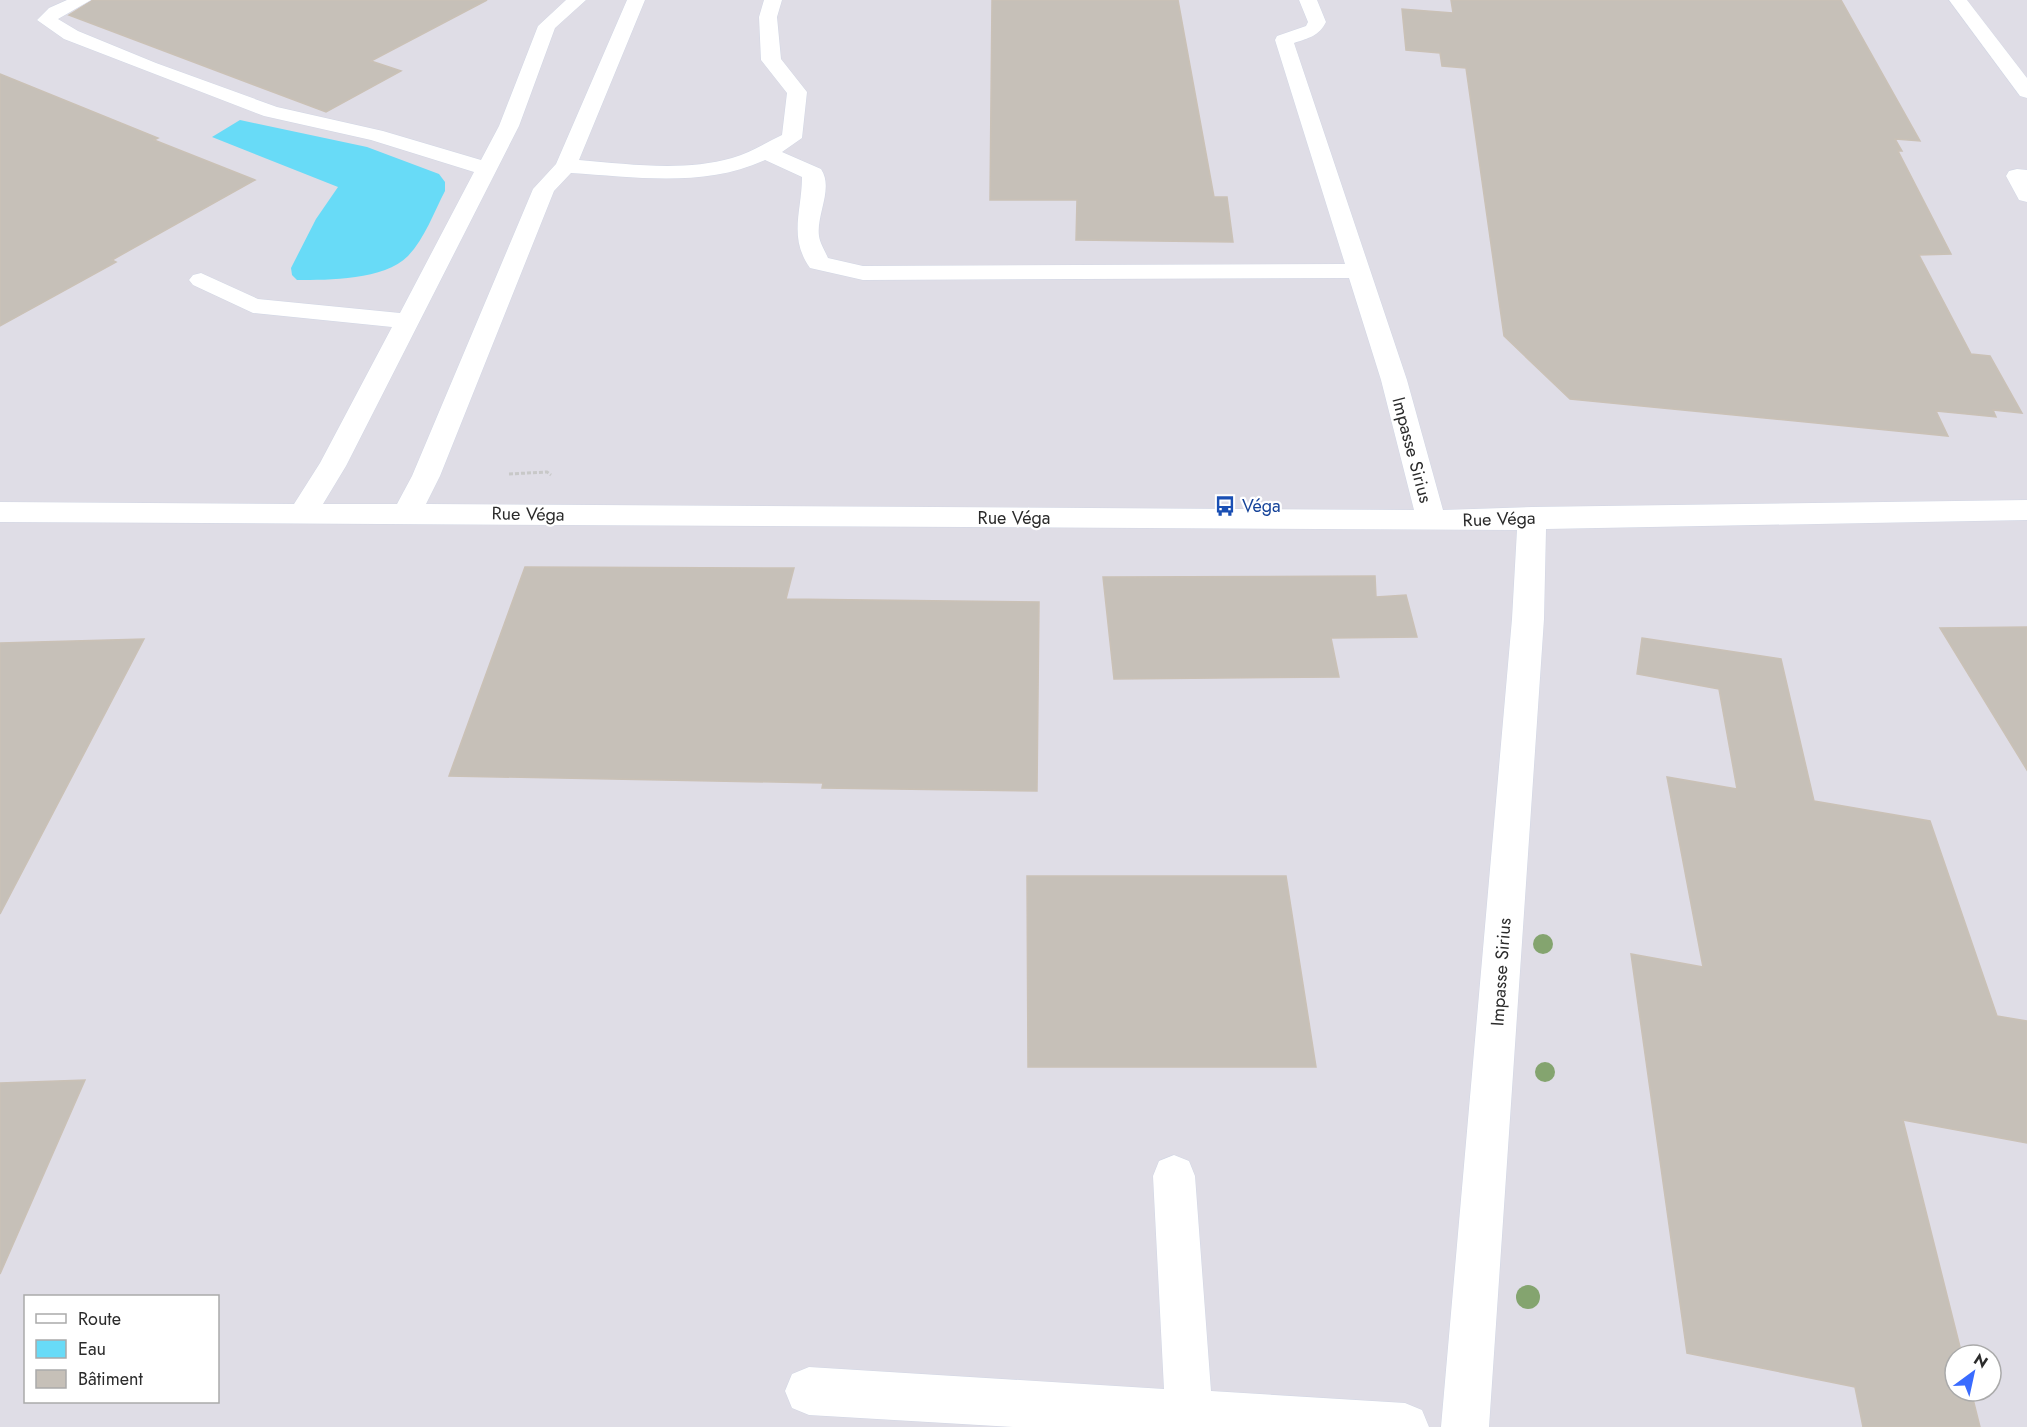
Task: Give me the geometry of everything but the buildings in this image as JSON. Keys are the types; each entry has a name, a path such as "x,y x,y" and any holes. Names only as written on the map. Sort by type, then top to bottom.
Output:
{"street":[{"path":"82,0 54,12 46,20 52,26 82,40 244,103 271,112 376,135 487,170"},
{"path":"303,512 332,466 487,170 509,126 547,26 577,0"},
{"path":"407,513 426,476 544,189 566,166 636,0"},
{"path":"566,166 678,172 742,162 792,138 797,92 771,60 768,17 773,0"},
{"name":"Impasse Sirius","path":"1308,0 1317,22 1313,30 1284,40 1394,380 1431,521"},
{"path":"1958,0 2027,92"},
{"path":"763,152 813,174 813,199 807,235 818,263 863,273 1358,271"},
{"path":"2027,177 2017,176 2027,195"},
{"path":"201,280 253,306 407,321"},
{"name":"Rue Véga","path":"0,512 303,512 1431,521 2027,510"},
{"name":"Impasse Sirius","path":"1465,1427 1528,619 1532,518"},
{"path":"1174,1176 1190,1414"},
{"path":"809,1391 1405,1427"}],"shaded area":[{"path":"0,0 2027,0 2027,1427 0,1427"}],"water":[{"path":"240,120 367,147 439,174 445,182 445,191 419,241 408,256 398,264 385,270 356,277 297,280 292,275 291,268 316,219 338,187 212,137"}],"place":[{"name":"Véga","path":"1225,506"}]}
